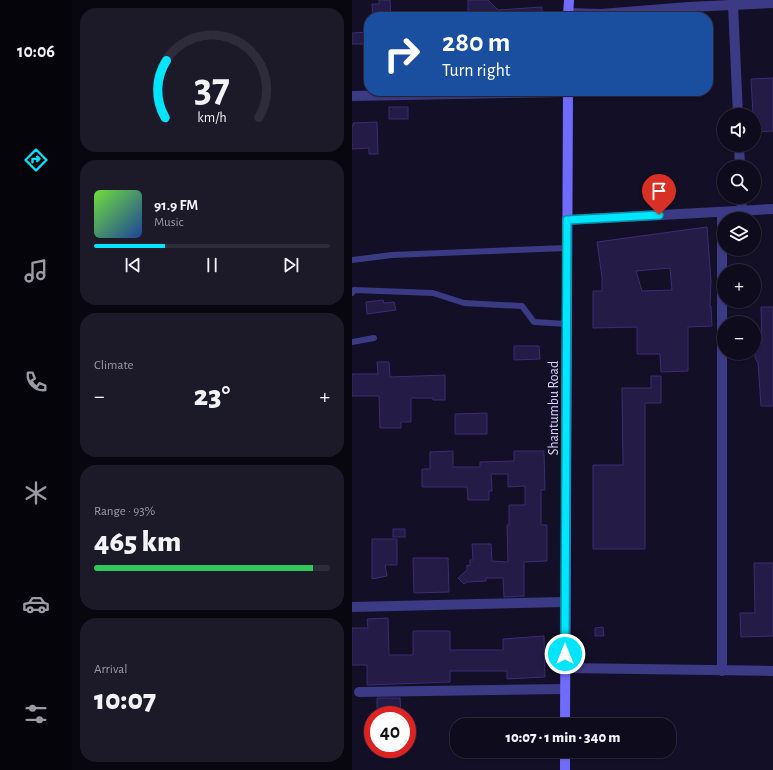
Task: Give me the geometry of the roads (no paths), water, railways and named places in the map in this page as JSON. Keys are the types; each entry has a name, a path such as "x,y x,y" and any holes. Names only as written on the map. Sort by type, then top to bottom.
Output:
{"street":[{"path":"568,0 568,12"},
{"path":"630,12 773,3"},
{"path":"733,5 738,108"},
{"path":"352,96 364,96"},
{"name":"Shantumbu Road","path":"565,718 568,96"},
{"path":"742,204 742,211"},
{"path":"722,212 773,209"},
{"path":"567,220 717,212"},
{"path":"722,256 722,671"},
{"path":"352,608 565,602"},
{"path":"565,668 773,671"},
{"path":"359,692 564,689"},
{"path":"565,758 565,770"}],"lane":[{"path":"352,260 392,255 567,248"},
{"path":"352,293 354,290 433,293 464,303 522,306 534,322 567,324"},
{"path":"352,342 374,338"}]}
